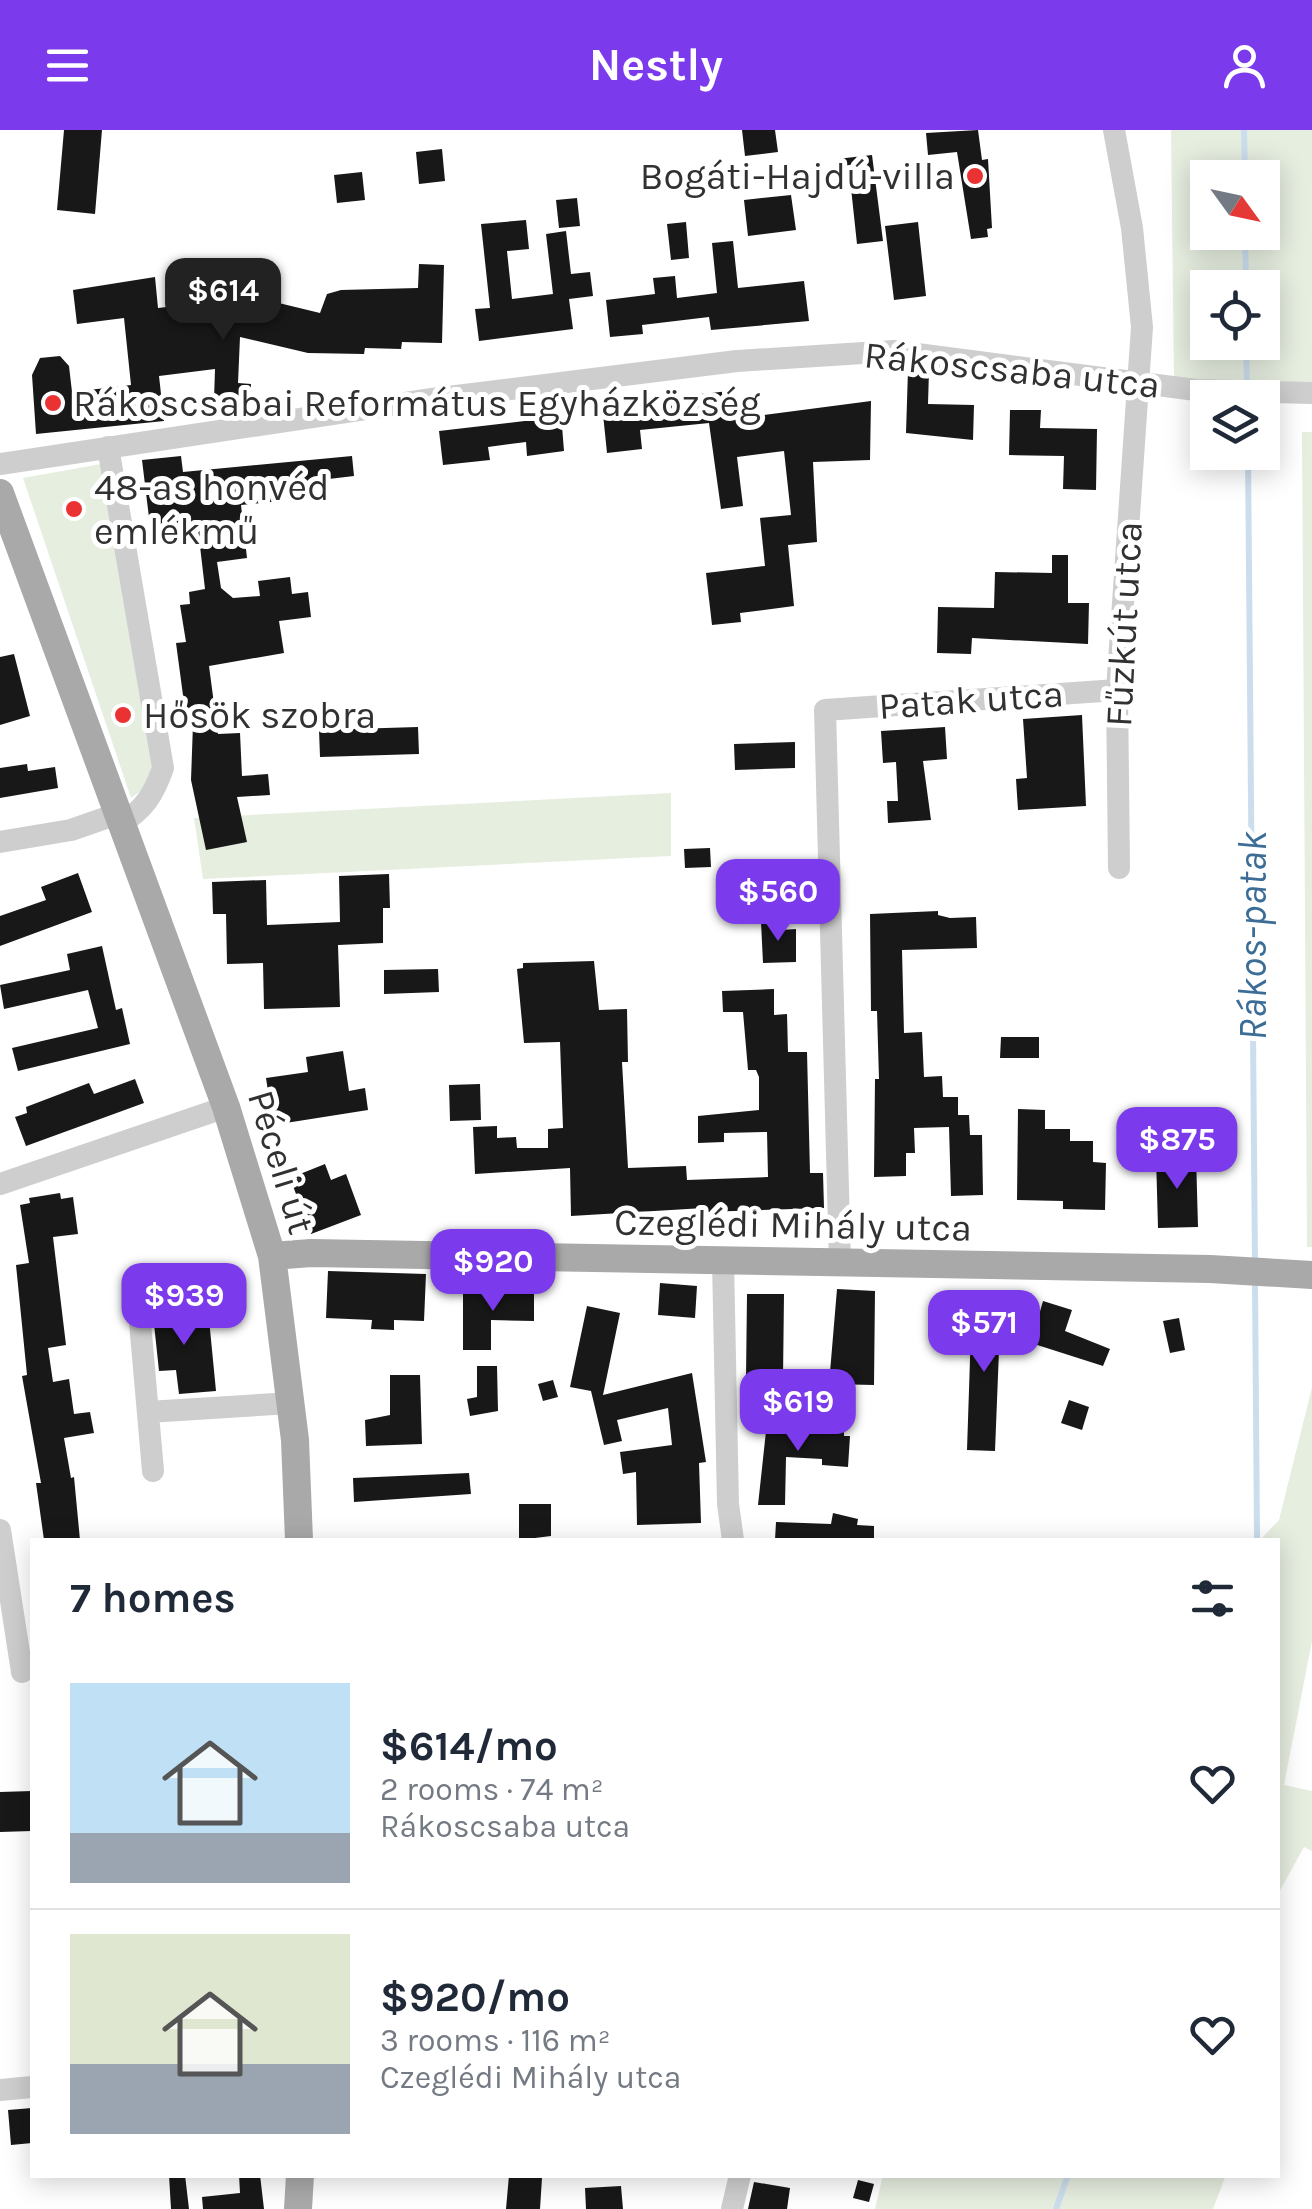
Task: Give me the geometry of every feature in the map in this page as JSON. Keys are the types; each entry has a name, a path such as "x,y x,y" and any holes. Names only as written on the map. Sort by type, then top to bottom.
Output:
{"main road":[{"name":"Péceli út","path":"0,492 226,1107 272,1256 291,1403 299,1538"},
{"name":"Czeglédi Mihály utca","path":"272,1256 311,1252 1222,1269 1298,1274"},
{"path":"298,2209 300,2178"}],"street":[{"name":"Fűzkút utca","path":"1114,130 1132,228 1142,327 1116,690 1119,868"},
{"name":"Rákoscsaba utca","path":"0,464 737,360 894,351 1214,390 1312,393"},
{"path":"0,842 138,813 155,792 163,768 108,447"},
{"name":"Patak utca","path":"840,1263 825,710 1116,690"},
{"path":"0,1184 226,1107"},
{"path":"723,1262 733,1538"},
{"path":"139,1310 153,1471"},
{"path":"148,1412 291,1403"},
{"path":"0,1530 4,1589 22,1672"},
{"path":"0,2090 30,2087"},
{"path":"732,2209 739,2178"}],"shaded area":[{"path":"1171,130 1312,130 1312,387 1280,385 1280,380 1174,378"},
{"path":"1302,432 1312,432 1312,1247 1307,1247"},
{"path":"101,464 152,769 146,787 131,798 23,478"},
{"path":"671,793 671,856 203,879 194,818"},
{"path":"1312,1387 1312,1641 1284,1785 1312,1791 1312,1851 1304,1847 1280,1890 1280,1538 1262,1538 1279,1520"},
{"path":"882,2178 1225,2178 1213,2209 875,2209"}],"building":[{"path":"64,130 102,130 95,214 57,210"},
{"path":"742,130 775,130 778,152 745,156"},
{"name":"Bogáti-Hajdú-villa","path":"978,130 982,160 988,159 992,228 987,229 988,237 971,239 957,152 928,155 926,133"},
{"path":"442,149 445,181 419,184 416,152"},
{"path":"872,155 883,241 857,244 851,188 841,189 837,159"},
{"path":"362,172 365,200 337,203 334,175"},
{"path":"791,195 796,230 748,236 744,200"},
{"path":"577,198 580,226 559,228 556,200"},
{"path":"526,220 529,249 507,251 512,299 553,294 546,234 566,231 571,274 590,272 593,296 569,299 573,329 479,341 475,309 490,308 481,224"},
{"path":"686,222 689,258 671,260 667,224"},
{"path":"918,222 926,296 894,300 885,226"},
{"path":"733,241 738,288 804,281 809,321 711,330 709,317 642,325 643,334 610,337 606,300 655,294 653,278 675,276 677,298 717,293 712,243"},
{"path":"419,264 444,265 442,343 402,342 401,349 365,348 364,354 308,353 240,337 238,383 251,384 250,402 214,400 215,369 159,376 164,421 36,434 32,375 40,358 60,356 69,366 72,392 131,385 124,318 77,324 73,290 155,277 158,308 194,304 195,319 227,320 229,291 320,313 327,294 341,290 418,288"},
{"path":"908,370 929,371 928,404 974,405 973,440 906,433"},
{"path":"730,391 733,419 871,401 870,460 813,462 817,542 788,545 794,606 740,613 741,622 712,625 706,573 765,566 760,518 791,515 784,451 737,457 743,506 721,509 709,423 640,430 642,449 607,453 603,414 664,407 701,400 700,394"},
{"path":"1010,410 1041,410 1040,428 1097,429 1096,490 1063,489 1064,456 1009,455"},
{"path":"541,419 542,429 562,426 564,451 527,456 526,442 488,447 490,460 443,465 439,431"},
{"path":"181,456 183,472 352,456 354,476 278,485 280,501 241,505 247,558 217,562 221,588 233,598 260,596 258,581 290,577 292,594 308,592 311,617 279,621 284,653 209,666 218,734 240,733 242,776 268,774 270,795 237,797 247,842 206,850 191,780 193,724 187,725 176,643 186,642 180,605 190,604 189,592 205,589 198,529 151,534 142,460"},
{"path":"1052,555 1068,555 1068,603 1089,603 1088,644 972,638 971,654 937,653 938,607 994,608 995,572 1052,573"},
{"path":"14,654 30,716 0,725 0,657"},
{"path":"1082,715 1086,806 1018,810 1016,779 1027,778 1023,719"},
{"path":"418,727 419,754 320,757 319,730"},
{"path":"945,727 947,759 923,761 931,820 888,823 887,801 898,801 896,762 883,763 881,731"},
{"path":"795,742 795,768 735,770 734,744"},
{"path":"27,764 28,771 55,767 58,788 0,798 0,768"},
{"path":"710,848 711,867 685,868 684,849"},
{"path":"78,873 92,912 0,946 0,916 46,900 41,887"},
{"path":"389,874 390,908 383,908 383,943 338,945 340,1007 264,1009 263,963 227,964 226,914 213,914 212,882 266,880 267,925 340,922 339,876"},
{"path":"723,878 749,878 750,902 723,903"},
{"path":"938,911 938,915 950,918 976,917 977,948 902,950 904,1033 922,1032 924,1077 942,1076 943,1097 958,1097 958,1115 969,1115 970,1135 982,1135 983,1195 951,1196 949,1127 914,1128 915,1153 906,1153 906,1176 874,1177 875,1079 879,1079 877,1011 871,1011 870,914"},
{"path":"761,922 781,922 781,930 796,929 796,962 763,963"},
{"path":"102,946 116,1010 122,1008 130,1044 18,1071 12,1048 98,1028 88,990 4,1009 0,985 70,970 67,954"},
{"path":"594,961 599,1010 627,1009 628,1062 622,1062 628,1168 686,1166 687,1180 768,1177 767,1132 724,1133 724,1142 698,1143 698,1116 759,1110 759,1077 756,1070 748,1070 743,1012 723,1012 722,991 774,989 774,1015 787,1014 788,1052 807,1052 810,1173 823,1173 824,1208 704,1212 704,1208 571,1216 570,1168 475,1174 473,1127 497,1126 497,1138 516,1137 517,1148 548,1148 548,1129 563,1128 560,1042 524,1043 517,969 523,968 523,963"},
{"path":"438,969 439,992 384,994 384,970"},
{"path":"1001,1037 1039,1037 1039,1058 1000,1058"},
{"path":"343,1051 349,1091 365,1088 368,1110 273,1125 266,1078 308,1072 306,1057"},
{"path":"135,1079 144,1103 26,1146 15,1117 27,1113 26,1107 89,1083 94,1094"},
{"path":"480,1084 481,1120 450,1121 449,1085"},
{"path":"1018,1109 1045,1110 1045,1129 1070,1129 1070,1141 1093,1141 1093,1162 1106,1163 1105,1210 1063,1209 1063,1201 1017,1200"},
{"path":"1196,1155 1198,1227 1158,1228 1156,1156"},
{"path":"325,1164 331,1180 346,1174 361,1215 311,1234 290,1178"},
{"path":"60,1193 61,1199 73,1197 78,1234 53,1237 66,1345 48,1348 53,1382 69,1379 74,1414 90,1412 94,1433 64,1438 71,1478 74,1477 80,1538 44,1538 36,1483 41,1483 22,1376 27,1375 16,1265 29,1263 20,1205 30,1203 29,1198"},
{"path":"328,1271 426,1274 424,1321 394,1320 394,1330 371,1329 372,1320 326,1318"},
{"path":"660,1283 697,1286 695,1318 658,1315"},
{"path":"837,1289 875,1291 874,1385 829,1384"},
{"path":"463,1290 534,1290 534,1321 491,1320 491,1350 463,1350"},
{"path":"747,1294 784,1294 783,1378 746,1378"},
{"path":"972,1299 1001,1300 995,1451 967,1450"},
{"path":"1043,1301 1072,1310 1065,1331 1110,1349 1103,1366 1031,1343"},
{"path":"188,1302 189,1321 209,1319 216,1391 179,1394 176,1370 159,1371 152,1305"},
{"path":"587,1306 620,1313 603,1395 692,1373 706,1462 699,1463 701,1523 637,1525 636,1472 623,1474 620,1452 672,1445 668,1408 617,1420 622,1441 604,1445 591,1391 570,1387"},
{"path":"1179,1318 1185,1350 1170,1353 1163,1321"},
{"path":"477,1366 497,1366 498,1411 470,1416 467,1399 477,1397"},
{"path":"390,1375 420,1375 422,1444 366,1446 365,1420 390,1415"},
{"path":"553,1380 558,1397 543,1401 538,1384"},
{"path":"1069,1400 1089,1407 1082,1430 1061,1423"},
{"path":"767,1422 844,1425 844,1436 850,1436 848,1467 822,1465 822,1459 786,1457 785,1505 758,1505"},
{"path":"469,1473 471,1494 354,1502 353,1478"},
{"path":"519,1504 551,1504 551,1536 519,1538"},
{"path":"833,1513 858,1519 857,1525 874,1526 874,1538 775,1538 776,1522 831,1524"},
{"path":"30,1791 30,1831 0,1832 0,1792"},
{"path":"30,2108 30,2143 11,2145 8,2110"},
{"path":"169,2178 185,2178 189,2209 171,2209"},
{"path":"239,2178 260,2178 264,2209 203,2209 202,2197 240,2193"},
{"path":"509,2178 542,2178 540,2209 506,2209"},
{"path":"858,2180 874,2184 869,2202 853,2198"},
{"path":"754,2182 790,2188 787,2209 748,2209"},
{"path":"621,2186 623,2209 586,2209 585,2188"}],"waterway":[{"name":"Rákos-patak","path":"1244,130 1245,160"},
{"name":"Rákos-patak","path":"1245,250 1246,270"},
{"name":"Rákos-patak","path":"1246,360 1247,380"},
{"name":"Rákos-patak","path":"1248,470 1255,1264"},
{"name":"Rákos-patak","path":"1255,1281 1257,1538"},
{"name":"Rákos-patak","path":"1056,2209 1067,2178"}],"place":[{"name":"Bogáti-Hajdú-villa","path":"975,176"},
{"name":"Rákoscsabai Református Egyházközség","path":"53,403"},
{"name":"48-as honvéd emlékmű","path":"74,509"},
{"name":"Hősök szobra","path":"123,715"}]}
